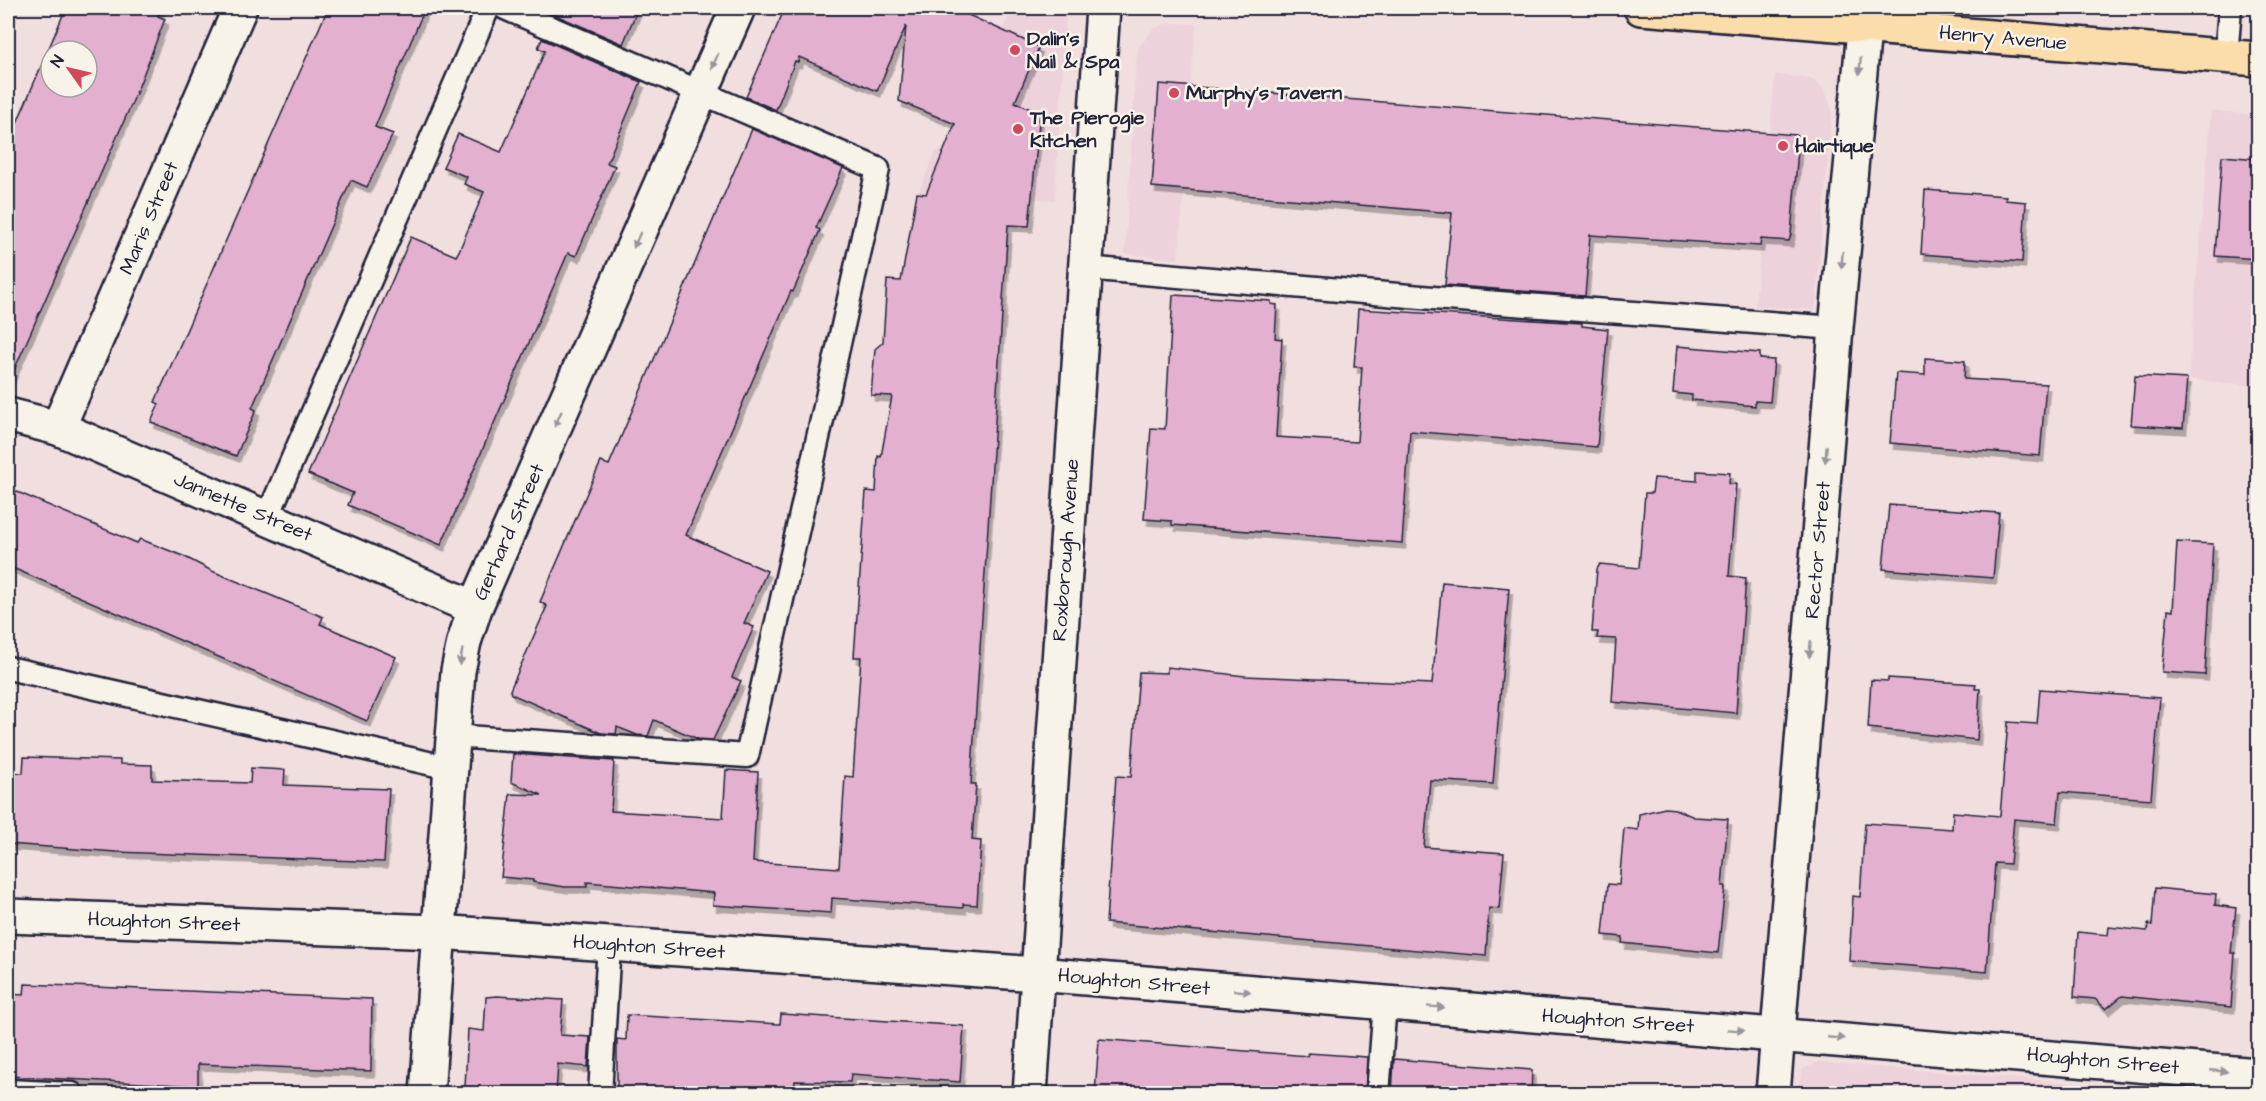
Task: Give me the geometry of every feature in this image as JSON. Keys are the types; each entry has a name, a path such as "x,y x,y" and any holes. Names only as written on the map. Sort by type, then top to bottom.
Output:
{"main road":[{"name":"Henry Avenue","path":"1641,8 1865,17 2259,59"}],"street":[{"name":"Maris Street","path":"58,428 240,8"},
{"name":"Gerhard Street","path":"427,1094 452,736 464,642 475,609 738,8"},
{"name":"Roxborough Avenue","path":"1030,1094 1103,8"},
{"name":"Rector Street","path":"1773,1094 1836,327 1865,17"},
{"name":"Jannette Street","path":"8,415 58,428 475,609"},
{"name":"Houghton Street","path":"8,916 438,932 1037,974 2259,1074"}],"lane":[{"path":"267,518 488,8"},
{"path":"452,736 747,756 878,169 505,8"},
{"path":"2226,57 2230,8"},
{"path":"1085,268 1433,298 1836,327"},
{"path":"8,668 450,768"},
{"path":"600,1094 609,944"},
{"path":"1378,1094 1385,1003"},
{"path":"8,1091 72,1094"}],"shaded area":[{"path":"1012,8 1064,8 1066,13 1055,200 919,192 936,151 948,152"},
{"path":"1165,24 1196,24 1182,183 1184,190 1178,259 1125,254 1136,60 1139,47 1153,29"},
{"path":"1775,74 1810,79 1818,83 1825,90 1832,110 1815,310 1755,306"},
{"path":"2211,111 2258,115 2258,386 2188,379"},
{"path":"1818,1062 2131,1088 2131,1094 1797,1093 1802,1070"}],"building":[{"path":"66,8 161,8 158,16 165,19 135,96 8,384 8,144 39,71 39,99 99,99 99,39 53,39"},
{"path":"328,8 425,8 375,127 393,134 367,187 351,180 252,408 256,410 236,456 151,422 159,404 155,402"},
{"path":"556,8 638,8 623,44 553,14"},
{"path":"785,8 953,8 1039,47 1015,102 1040,113 1029,226 1008,225 971,784 976,784 972,840 981,841 977,905 963,904 963,908 832,898 831,913 713,905 714,893 587,882 587,887 565,887 533,882 533,880 501,877 510,794 542,795 511,782 513,754 614,761 611,811 723,818 726,770 758,772 753,862 839,868 845,776 853,777 861,657 854,657 866,491 876,492 878,456 881,457 892,396 871,395 875,349 883,342 887,280 901,281 917,193 926,194 955,124 899,101 906,26 877,91 799,57 798,62 795,61 776,110 746,97"},
{"path":"542,39 641,82 607,163 615,166 576,256 568,253 441,545 348,505 353,493 308,474 411,237 456,256 459,251 484,192 464,184 467,177 443,167 458,134 501,152 545,51 538,48"},
{"path":"1159,84 1796,135 1799,137 1791,234 1789,241 1761,239 1760,246 1590,235 1585,296 1445,285 1452,213 1152,187"},
{"path":"752,129 843,168 816,228 820,230 793,292 791,291 686,535 767,571 744,623 754,627 732,677 741,681 713,740 698,739 654,720 648,736 637,735 617,727 616,734 601,733 511,694 510,690 547,606 540,602 589,488 601,462 609,465"},
{"path":"2222,156 2259,159 2259,259 2215,256"},
{"path":"1925,190 2006,196 2005,200 2026,202 2022,262 1921,254"},
{"path":"1173,295 1271,301 1271,304 1277,305 1275,338 1282,339 1276,437 1357,442 1362,367 1354,367 1358,309 1582,323 1582,326 1608,329 1597,447 1410,431 1402,543 1172,525 1172,521 1144,519 1151,428 1165,429"},
{"path":"1677,346 1760,353 1760,359 1774,360 1770,402 1755,401 1755,406 1692,400 1692,395 1673,393"},
{"path":"1925,358 1965,361 1964,379 2046,384 2040,456 1890,443 1896,373 1925,375"},
{"path":"2135,376 2187,379 2183,428 2131,425"},
{"path":"1697,471 1730,473 1729,484 1736,484 1729,576 1746,578 1736,713 1612,702 1616,639 1597,638 1598,632 1592,632 1597,569 1600,564 1639,568 1645,493 1652,493 1654,478 1697,481"},
{"path":"8,488 137,543 140,539 183,556 212,571 323,617 320,624 396,657 367,721 8,566"},
{"path":"1889,505 1999,513 1993,578 1883,569"},
{"path":"2177,542 2213,544 2205,675 2162,672 2168,610 2173,611"},
{"path":"1442,582 1509,588 1493,784 1430,780 1424,847 1504,853 1499,909 1489,908 1486,956 1106,923 1116,776 1131,777 1139,672 1167,673 1167,667 1245,676 1432,684"},
{"path":"1888,678 1976,684 1975,689 1980,689 1977,740 1868,728 1871,680 1888,681"},
{"path":"2040,689 2160,698 2151,799 2060,792 2057,823 2014,819 2010,864 1995,863 1987,972 1849,961 1853,896 1860,897 1865,823 1952,829 1953,812 2000,816 2008,722 2037,724"},
{"path":"24,757 120,760 120,764 152,765 152,780 250,783 251,768 285,770 284,785 389,789 384,862 116,852 8,844 8,772 23,773"},
{"path":"1665,808 1675,809 1694,817 1728,819 1722,886 1725,886 1718,953 1622,943 1623,937 1603,935 1608,884 1619,885 1624,828 1638,830 1639,814"},
{"path":"2155,888 2216,894 2215,905 2236,908 2231,953 2235,953 2231,1007 2122,996 2106,1009 2095,999 2074,997 2078,932 2108,935 2109,927 2147,931 2148,924 2152,925"},
{"path":"25,984 372,999 371,1071 198,1064 198,1086 8,1076 8,994 24,995"},
{"path":"486,997 563,1000 560,1035 590,1037 588,1067 558,1064 556,1094 468,1094 469,1087 465,1087 468,1029 484,1031"},
{"path":"781,1014 964,1026 960,1082 851,1074 850,1082 795,1081 794,1094 617,1094 617,1039 626,1040 627,1015 780,1024"},
{"path":"1099,1039 1308,1056 1308,1053 1367,1057 1365,1094 1095,1094"},
{"path":"1394,1059 1532,1070 1531,1094 1392,1094"}],"place":[{"name":"Dalin's Nail & Spa","path":"1015,50"},
{"name":"Murphy's Tavern","path":"1174,93"},
{"name":"The Pierogie Kitchen","path":"1018,129"},
{"name":"Hairtique","path":"1783,146"}]}
